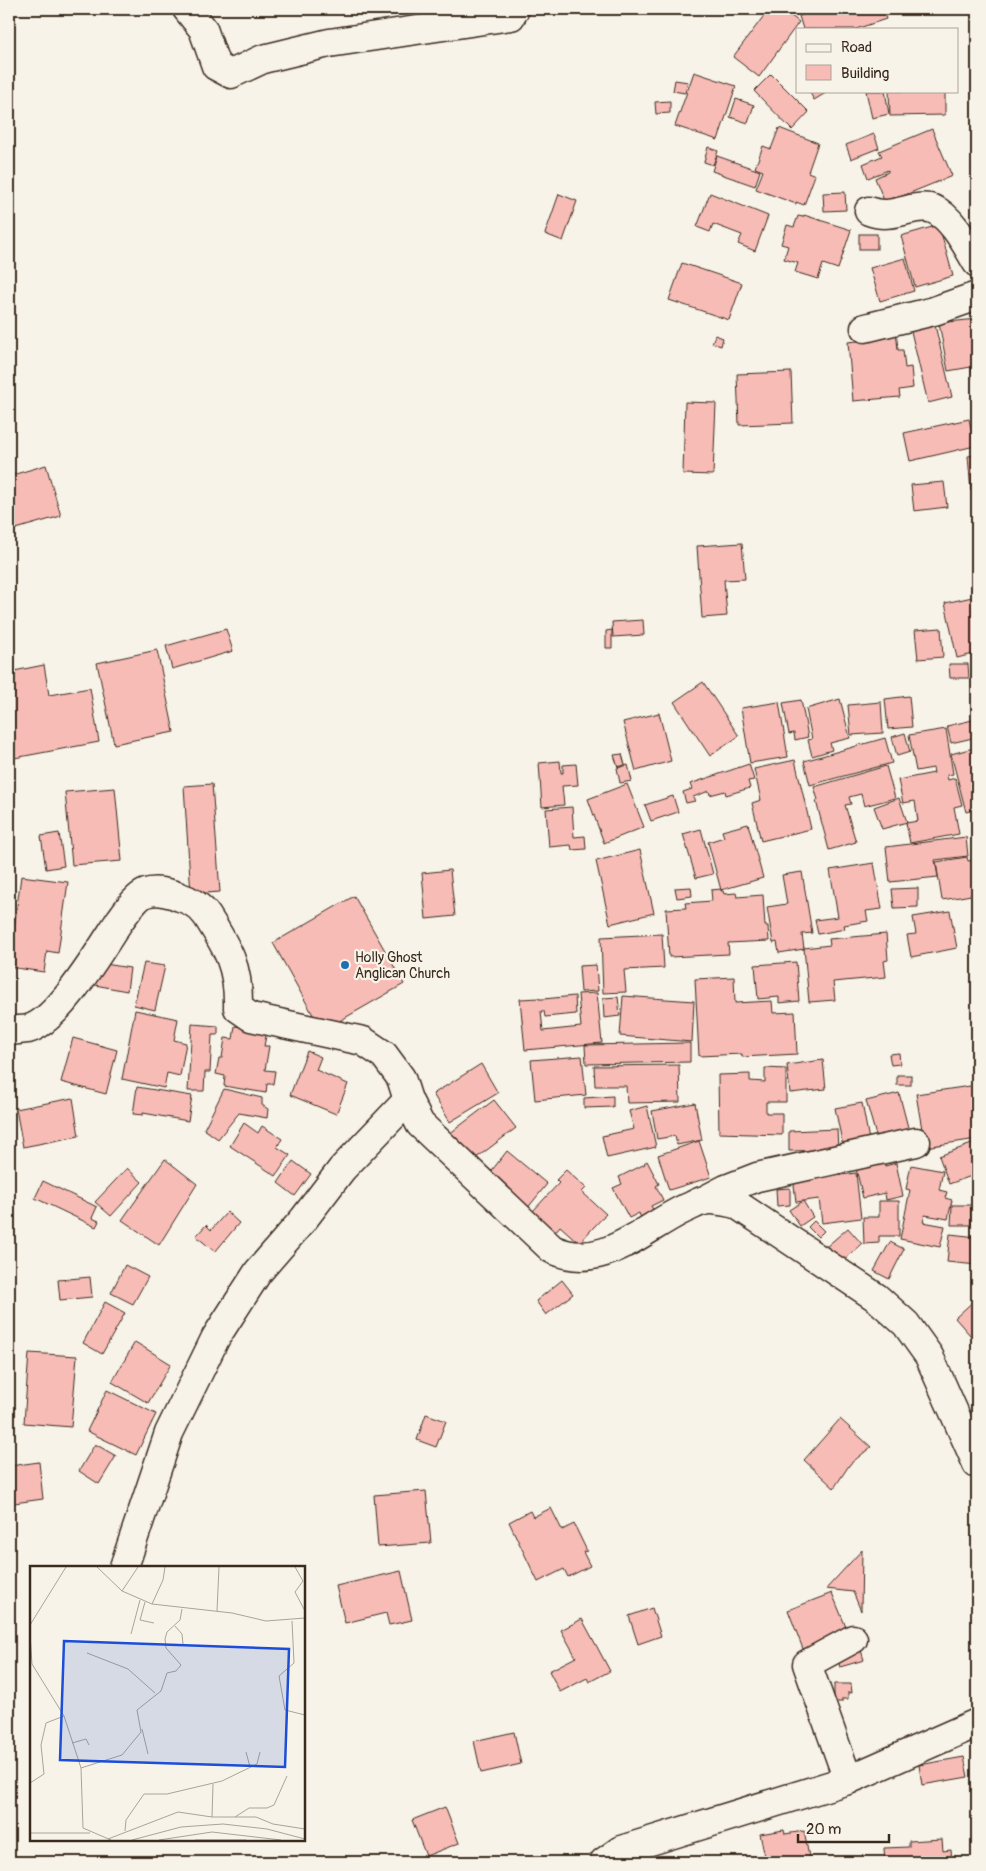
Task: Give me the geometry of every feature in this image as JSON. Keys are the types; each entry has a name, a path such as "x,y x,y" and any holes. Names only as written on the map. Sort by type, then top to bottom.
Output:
{"street":[{"path":"187,9 203,29 216,66 231,74 263,59 329,43 511,16 515,9"},
{"path":"869,210 879,215 884,215 921,207 933,209 944,216 963,238 977,263"},
{"path":"865,328 934,311 977,296"},
{"path":"9,1031 29,1029 44,1019 70,995 129,907 145,893 166,892 187,899 204,911 234,965 238,991 238,1008 251,1018 363,1041 384,1055 401,1078 408,1100 420,1124 552,1249 562,1254 589,1257 606,1253 667,1218 726,1189 757,1177 916,1142"},
{"path":"124,1566 169,1433 216,1337 258,1272 303,1220 342,1169 408,1100"},
{"path":"703,1200 736,1204 877,1298 906,1324 928,1356 977,1464"},
{"path":"848,1780 807,1664 853,1639"},
{"path":"617,1858 848,1780 977,1723"}],"building":[{"path":"769,9 782,9 799,22 759,77 733,57"},
{"path":"806,9 883,9 886,19 859,28 803,28 799,16 808,13"},
{"path":"694,72 736,86 718,140 675,126"},
{"path":"771,74 809,112 792,130 754,91"},
{"path":"675,80 688,82 685,93 673,91"},
{"path":"810,92 827,92 814,100"},
{"path":"866,92 885,92 889,114 872,118"},
{"path":"889,92 945,92 945,115 890,116"},
{"path":"736,99 754,105 748,123 730,117"},
{"path":"670,101 670,113 656,114 655,102"},
{"path":"779,128 818,143 808,172 815,175 804,205 796,202 796,204 756,189 763,171 755,168 763,146 771,149"},
{"path":"932,129 952,176 885,203 875,178 888,172 888,170 868,178 863,164 882,156 879,151"},
{"path":"874,134 879,148 851,159 846,145"},
{"path":"708,147 718,151 713,165 704,162"},
{"path":"717,156 760,171 755,186 712,171"},
{"path":"845,192 846,210 824,211 823,193"},
{"path":"710,193 768,216 755,251 738,244 742,235 713,224 710,232 697,227"},
{"path":"559,194 577,201 563,241 545,234"},
{"path":"804,215 851,230 838,269 823,264 818,279 795,272 798,263 784,259 788,246 781,244 787,225 794,227 798,216 803,217"},
{"path":"939,225 953,276 915,287 901,236"},
{"path":"859,234 877,234 877,249 859,249"},
{"path":"905,258 914,291 880,301 870,268"},
{"path":"682,263 742,283 729,320 669,300"},
{"path":"977,319 977,378 974,379 971,367 948,371 939,323"},
{"path":"934,321 952,397 928,403 910,327"},
{"path":"896,330 898,350 903,350 905,368 911,367 913,388 899,390 900,397 853,401 848,342 876,339"},
{"path":"715,335 723,338 721,346 712,343"},
{"path":"791,372 793,423 739,425 737,374"},
{"path":"685,402 716,403 713,475 683,474"},
{"path":"969,419 975,446 910,461 904,433"},
{"path":"977,455 977,490 971,491 968,456"},
{"path":"46,465 61,516 9,531 9,476"},
{"path":"944,482 947,507 914,511 911,485"},
{"path":"742,543 745,579 724,580 727,616 702,618 697,546"},
{"path":"977,596 977,653 957,658 945,603"},
{"path":"643,620 644,635 613,637 612,622"},
{"path":"941,628 943,657 918,659 915,630"},
{"path":"226,629 233,651 172,669 166,646"},
{"path":"612,630 612,648 606,648 606,631"},
{"path":"157,650 174,732 114,744 97,663"},
{"path":"949,664 968,664 969,678 950,678"},
{"path":"44,665 49,695 90,688 99,742 9,759 9,672"},
{"path":"703,682 739,736 710,756 674,702"},
{"path":"909,696 912,727 888,729 885,699"},
{"path":"840,699 850,738 830,743 832,750 812,756 808,740 812,739 806,709"},
{"path":"801,700 808,737 795,740 794,733 789,734 783,703"},
{"path":"779,702 788,757 750,763 741,708"},
{"path":"881,702 883,733 851,735 848,705"},
{"path":"659,713 671,761 636,771 623,722"},
{"path":"977,719 977,737 951,743 947,726"},
{"path":"946,729 953,774 947,775 948,780 955,778 962,805 954,807 959,834 910,843 906,823 918,821 915,801 903,803 898,780 934,773 933,768 916,771 909,735"},
{"path":"905,733 910,752 897,756 892,737"},
{"path":"885,738 892,763 810,785 804,761"},
{"path":"977,747 977,809 966,812 951,754"},
{"path":"622,754 625,765 618,767 614,755"},
{"path":"795,760 811,829 761,841 752,803 761,800 754,769"},
{"path":"560,761 561,773 563,773 563,765 576,764 578,785 562,786 564,805 542,807 539,763"},
{"path":"749,764 754,780 748,781 750,788 726,795 725,791 710,795 709,791 693,797 695,801 686,803 683,792 692,789 690,784"},
{"path":"628,765 632,781 620,783 617,768"},
{"path":"886,766 895,798 864,806 861,794 849,797 851,804 845,805 856,842 829,850 814,787"},
{"path":"212,784 220,892 191,894 184,786"},
{"path":"627,784 644,827 604,843 588,799"},
{"path":"115,788 122,861 72,865 65,792"},
{"path":"673,796 678,812 651,821 645,805"},
{"path":"899,798 907,822 882,829 874,807"},
{"path":"572,807 574,837 585,836 586,849 572,850 571,845 549,847 546,809"},
{"path":"748,824 763,878 721,890 708,842 724,837 722,831"},
{"path":"701,829 713,874 696,878 683,834"},
{"path":"59,833 64,866 46,869 41,836"},
{"path":"966,837 968,856 935,860 938,877 890,882 886,847"},
{"path":"640,850 654,913 610,924 596,861"},
{"path":"967,857 968,861 977,860 977,894 942,900 936,862"},
{"path":"874,863 882,909 866,911 868,921 844,925 845,929 818,934 815,920 838,917 830,870"},
{"path":"450,870 455,916 426,919 422,873"},
{"path":"802,872 812,933 802,934 804,949 779,953 777,942 773,943 767,907 787,904 782,875"},
{"path":"21,876 68,882 58,953 47,951 44,972 9,967"},
{"path":"691,887 692,896 677,898 675,888"},
{"path":"918,888 918,907 894,908 892,889"},
{"path":"721,889 724,894 736,893 737,897 763,895 765,926 768,926 769,941 728,943 729,954 669,957 666,909 686,908 685,903 712,901 711,890"},
{"path":"354,896 404,984 322,1031 273,943"},
{"path":"950,911 957,948 911,957 907,935 916,934 913,917"},
{"path":"662,934 664,968 624,970 626,992 603,993 601,937"},
{"path":"886,934 888,960 884,961 886,977 833,982 835,1000 809,1002 804,948 830,945 829,939"},
{"path":"796,962 799,1001 779,1003 779,997 758,999 755,965"},
{"path":"99,963 130,968 127,991 95,985"},
{"path":"144,963 165,966 155,1010 134,1005"},
{"path":"596,965 598,991 581,992 579,966"},
{"path":"734,977 735,1003 772,1001 773,1013 795,1012 797,1054 742,1057 742,1054 699,1056 695,979"},
{"path":"597,993 602,1043 525,1050 520,999 575,996 576,1014 545,1017 544,1011 541,1011 543,1031 581,1027 578,994"},
{"path":"623,996 694,1001 692,1042 620,1036"},
{"path":"618,997 620,1016 604,1018 603,998"},
{"path":"135,1010 178,1019 174,1040 186,1043 180,1076 167,1073 164,1088 122,1079"},
{"path":"192,1024 218,1026 218,1035 212,1035 210,1072 205,1072 204,1091 188,1091"},
{"path":"235,1026 267,1031 264,1046 269,1046 265,1070 275,1071 273,1084 267,1084 266,1093 224,1086 225,1076 216,1074 219,1058 222,1058 225,1038 233,1039"},
{"path":"73,1038 117,1050 106,1094 61,1082"},
{"path":"690,1043 690,1062 586,1064 585,1045"},
{"path":"307,1051 321,1057 316,1070 348,1084 336,1114 290,1095"},
{"path":"899,1053 900,1064 891,1065 889,1054"},
{"path":"582,1056 586,1095 535,1100 531,1060"},
{"path":"823,1060 826,1089 790,1093 787,1065"},
{"path":"481,1064 498,1093 450,1122 433,1094"},
{"path":"679,1065 680,1102 627,1103 626,1086 595,1086 594,1066"},
{"path":"765,1068 786,1069 786,1102 766,1102 766,1113 782,1113 782,1135 719,1133 718,1075 750,1074 750,1081 765,1082"},
{"path":"897,1075 911,1075 911,1085 897,1085"},
{"path":"977,1085 977,1139 925,1147 916,1094"},
{"path":"137,1087 192,1096 188,1121 143,1113 143,1115 133,1114"},
{"path":"224,1089 262,1098 262,1105 268,1109 267,1118 239,1113 218,1139 204,1129"},
{"path":"899,1093 909,1131 877,1139 866,1101"},
{"path":"613,1096 613,1107 584,1108 584,1098"},
{"path":"73,1098 79,1136 23,1147 16,1109"},
{"path":"494,1100 516,1128 471,1162 449,1134"},
{"path":"695,1103 702,1140 677,1145 675,1136 657,1139 652,1111"},
{"path":"862,1103 869,1140 843,1146 835,1108"},
{"path":"647,1106 656,1147 607,1158 602,1136 634,1129 629,1111"},
{"path":"244,1123 258,1133 262,1126 282,1139 277,1147 290,1155 276,1176 230,1146"},
{"path":"837,1129 838,1150 789,1151 789,1131"},
{"path":"699,1141 711,1177 669,1190 658,1155"},
{"path":"977,1142 977,1174 949,1184 939,1156"},
{"path":"507,1151 547,1184 522,1215 482,1183"},
{"path":"883,1158 885,1166 896,1163 903,1196 886,1200 885,1193 863,1198 855,1164"},
{"path":"165,1159 197,1184 159,1245 122,1220"},
{"path":"293,1161 311,1174 295,1196 278,1183"},
{"path":"647,1161 659,1184 656,1186 663,1200 651,1206 654,1211 641,1218 639,1213 629,1218 613,1188 622,1184 619,1177 645,1164"},
{"path":"911,1165 943,1171 939,1190 947,1192 945,1198 952,1200 948,1219 925,1215 923,1222 945,1226 940,1247 900,1239 910,1190 906,1189"},
{"path":"127,1168 142,1182 111,1216 95,1202"},
{"path":"566,1170 586,1188 582,1192 606,1214 579,1243 560,1226 555,1232 533,1211 559,1183 556,1180"},
{"path":"840,1170 841,1175 856,1173 861,1218 822,1223 819,1199 796,1202 793,1176"},
{"path":"43,1181 97,1207 92,1218 99,1221 96,1227 35,1198"},
{"path":"790,1188 790,1205 777,1206 776,1189"},
{"path":"803,1201 813,1217 800,1226 789,1210"},
{"path":"879,1201 899,1201 899,1236 879,1236 879,1243 864,1244 863,1217 879,1217"},
{"path":"952,1205 971,1205 971,1225 951,1225"},
{"path":"227,1212 239,1223 215,1252 196,1236 206,1225 211,1230"},
{"path":"814,1221 824,1231 818,1237 808,1227"},
{"path":"848,1228 862,1244 840,1264 826,1247"},
{"path":"950,1234 977,1237 977,1265 947,1262"},
{"path":"890,1242 904,1249 889,1279 874,1271"},
{"path":"125,1265 148,1277 133,1304 111,1293"},
{"path":"90,1277 92,1297 60,1300 58,1280"},
{"path":"562,1280 573,1294 546,1315 536,1301"},
{"path":"977,1298 977,1343 955,1318"},
{"path":"105,1302 125,1313 102,1354 83,1343"},
{"path":"135,1342 171,1364 148,1403 112,1382"},
{"path":"29,1353 77,1356 71,1427 24,1423"},
{"path":"107,1390 156,1414 136,1455 87,1431"},
{"path":"426,1414 446,1421 436,1447 417,1440"},
{"path":"840,1419 871,1447 850,1464 834,1488 804,1460"},
{"path":"95,1444 116,1456 99,1484 79,1471"},
{"path":"39,1462 43,1499 14,1503 10,1466"},
{"path":"426,1491 431,1543 378,1547 374,1495"},
{"path":"551,1508 562,1530 574,1524 587,1551 583,1552 590,1566 568,1577 564,1569 538,1582 509,1522 530,1511 533,1517"},
{"path":"862,1550 861,1611 853,1592 826,1589"},
{"path":"401,1571 412,1620 389,1625 386,1613 345,1623 336,1586"},
{"path":"832,1593 848,1632 803,1649 788,1610"},
{"path":"652,1608 661,1636 638,1644 629,1616"},
{"path":"582,1619 610,1671 589,1682 587,1678 560,1692 549,1671 576,1657 561,1630"},
{"path":"860,1647 864,1660 840,1667 836,1655"},
{"path":"834,1684 851,1684 852,1693 848,1692 848,1699 842,1699 842,1702 834,1702"},
{"path":"514,1732 521,1764 481,1773 474,1741"},
{"path":"964,1757 968,1777 922,1785 919,1765"},
{"path":"445,1807 459,1843 426,1856 412,1820"},
{"path":"784,1830 785,1834 804,1831 810,1862 766,1862 760,1834"},
{"path":"942,1839 943,1851 951,1850 952,1862 885,1862 884,1848 909,1847 909,1841"}],"place":[{"name":"Holly Ghost Anglican Church","path":"345,965"}]}
